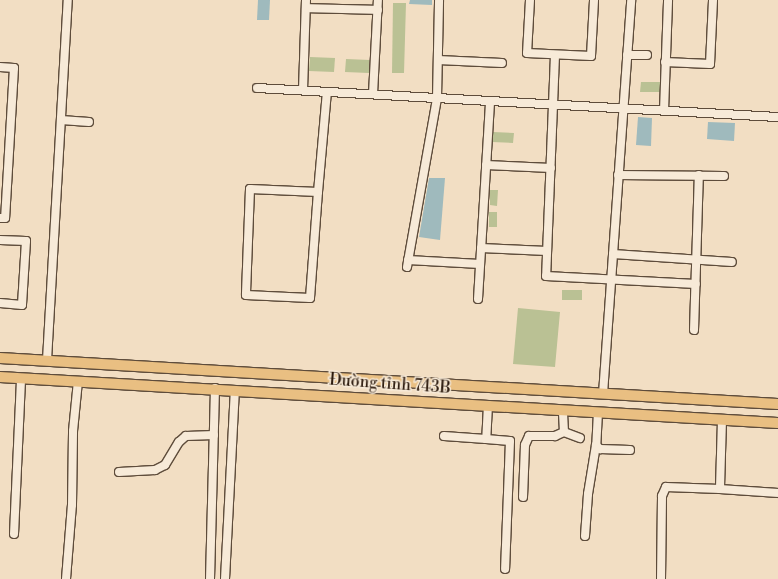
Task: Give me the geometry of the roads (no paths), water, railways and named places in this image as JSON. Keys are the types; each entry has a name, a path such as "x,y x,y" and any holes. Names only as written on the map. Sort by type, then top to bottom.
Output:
{"main road":[{"name":"Đường tỉnh 743B","path":"0,358 778,404"},
{"name":"Đường tỉnh 743B","path":"0,377 215,388 778,423"},
{"path":"600,412 603,394"}],"street":[{"path":"47,360 68,0"},
{"path":"373,94 378,0"},
{"path":"439,0 437,98 408,264 480,264"},
{"path":"530,0 527,53 591,56 594,0"},
{"path":"603,394 631,0"},
{"path":"664,111 668,0"},
{"path":"665,62 710,64 712,0"},
{"path":"303,90 306,4 378,10"},
{"path":"555,54 546,276 696,284"},
{"path":"627,55 647,55"},
{"path":"438,60 502,63"},
{"path":"0,67 14,68 4,218 0,218"},
{"path":"257,88 778,117"},
{"path":"318,192 250,189 246,295 310,298 326,92"},
{"path":"478,299 490,101"},
{"path":"61,120 89,122"},
{"path":"486,165 551,168"},
{"path":"618,175 724,176"},
{"path":"694,330 699,176"},
{"path":"0,240 26,242 22,304 0,303"},
{"path":"481,248 547,251"},
{"path":"613,254 732,262"},
{"path":"14,534 21,378"},
{"path":"66,579 72,505 73,431 78,381"},
{"path":"210,579 215,388"},
{"path":"225,579 235,390"},
{"path":"486,439 488,405"},
{"path":"563,410 564,432"},
{"path":"585,536 588,494 600,412"},
{"path":"720,489 722,420"},
{"path":"523,497 525,445 529,436 555,436 564,432 580,438"},
{"path":"118,472 155,470 165,465 179,442 186,436 214,435"},
{"path":"444,436 510,441 505,569"},
{"path":"596,445 600,449 630,450"},
{"path":"660,579 662,496 666,487 778,493"}],"water":[{"path":"258,0 270,0 269,20 257,20"},
{"path":"410,0 432,0 432,5 409,4"},
{"path":"638,117 652,118 651,146 636,145"},
{"path":"708,122 735,123 734,141 707,139"},
{"path":"429,178 445,178 440,240 419,237"}]}
